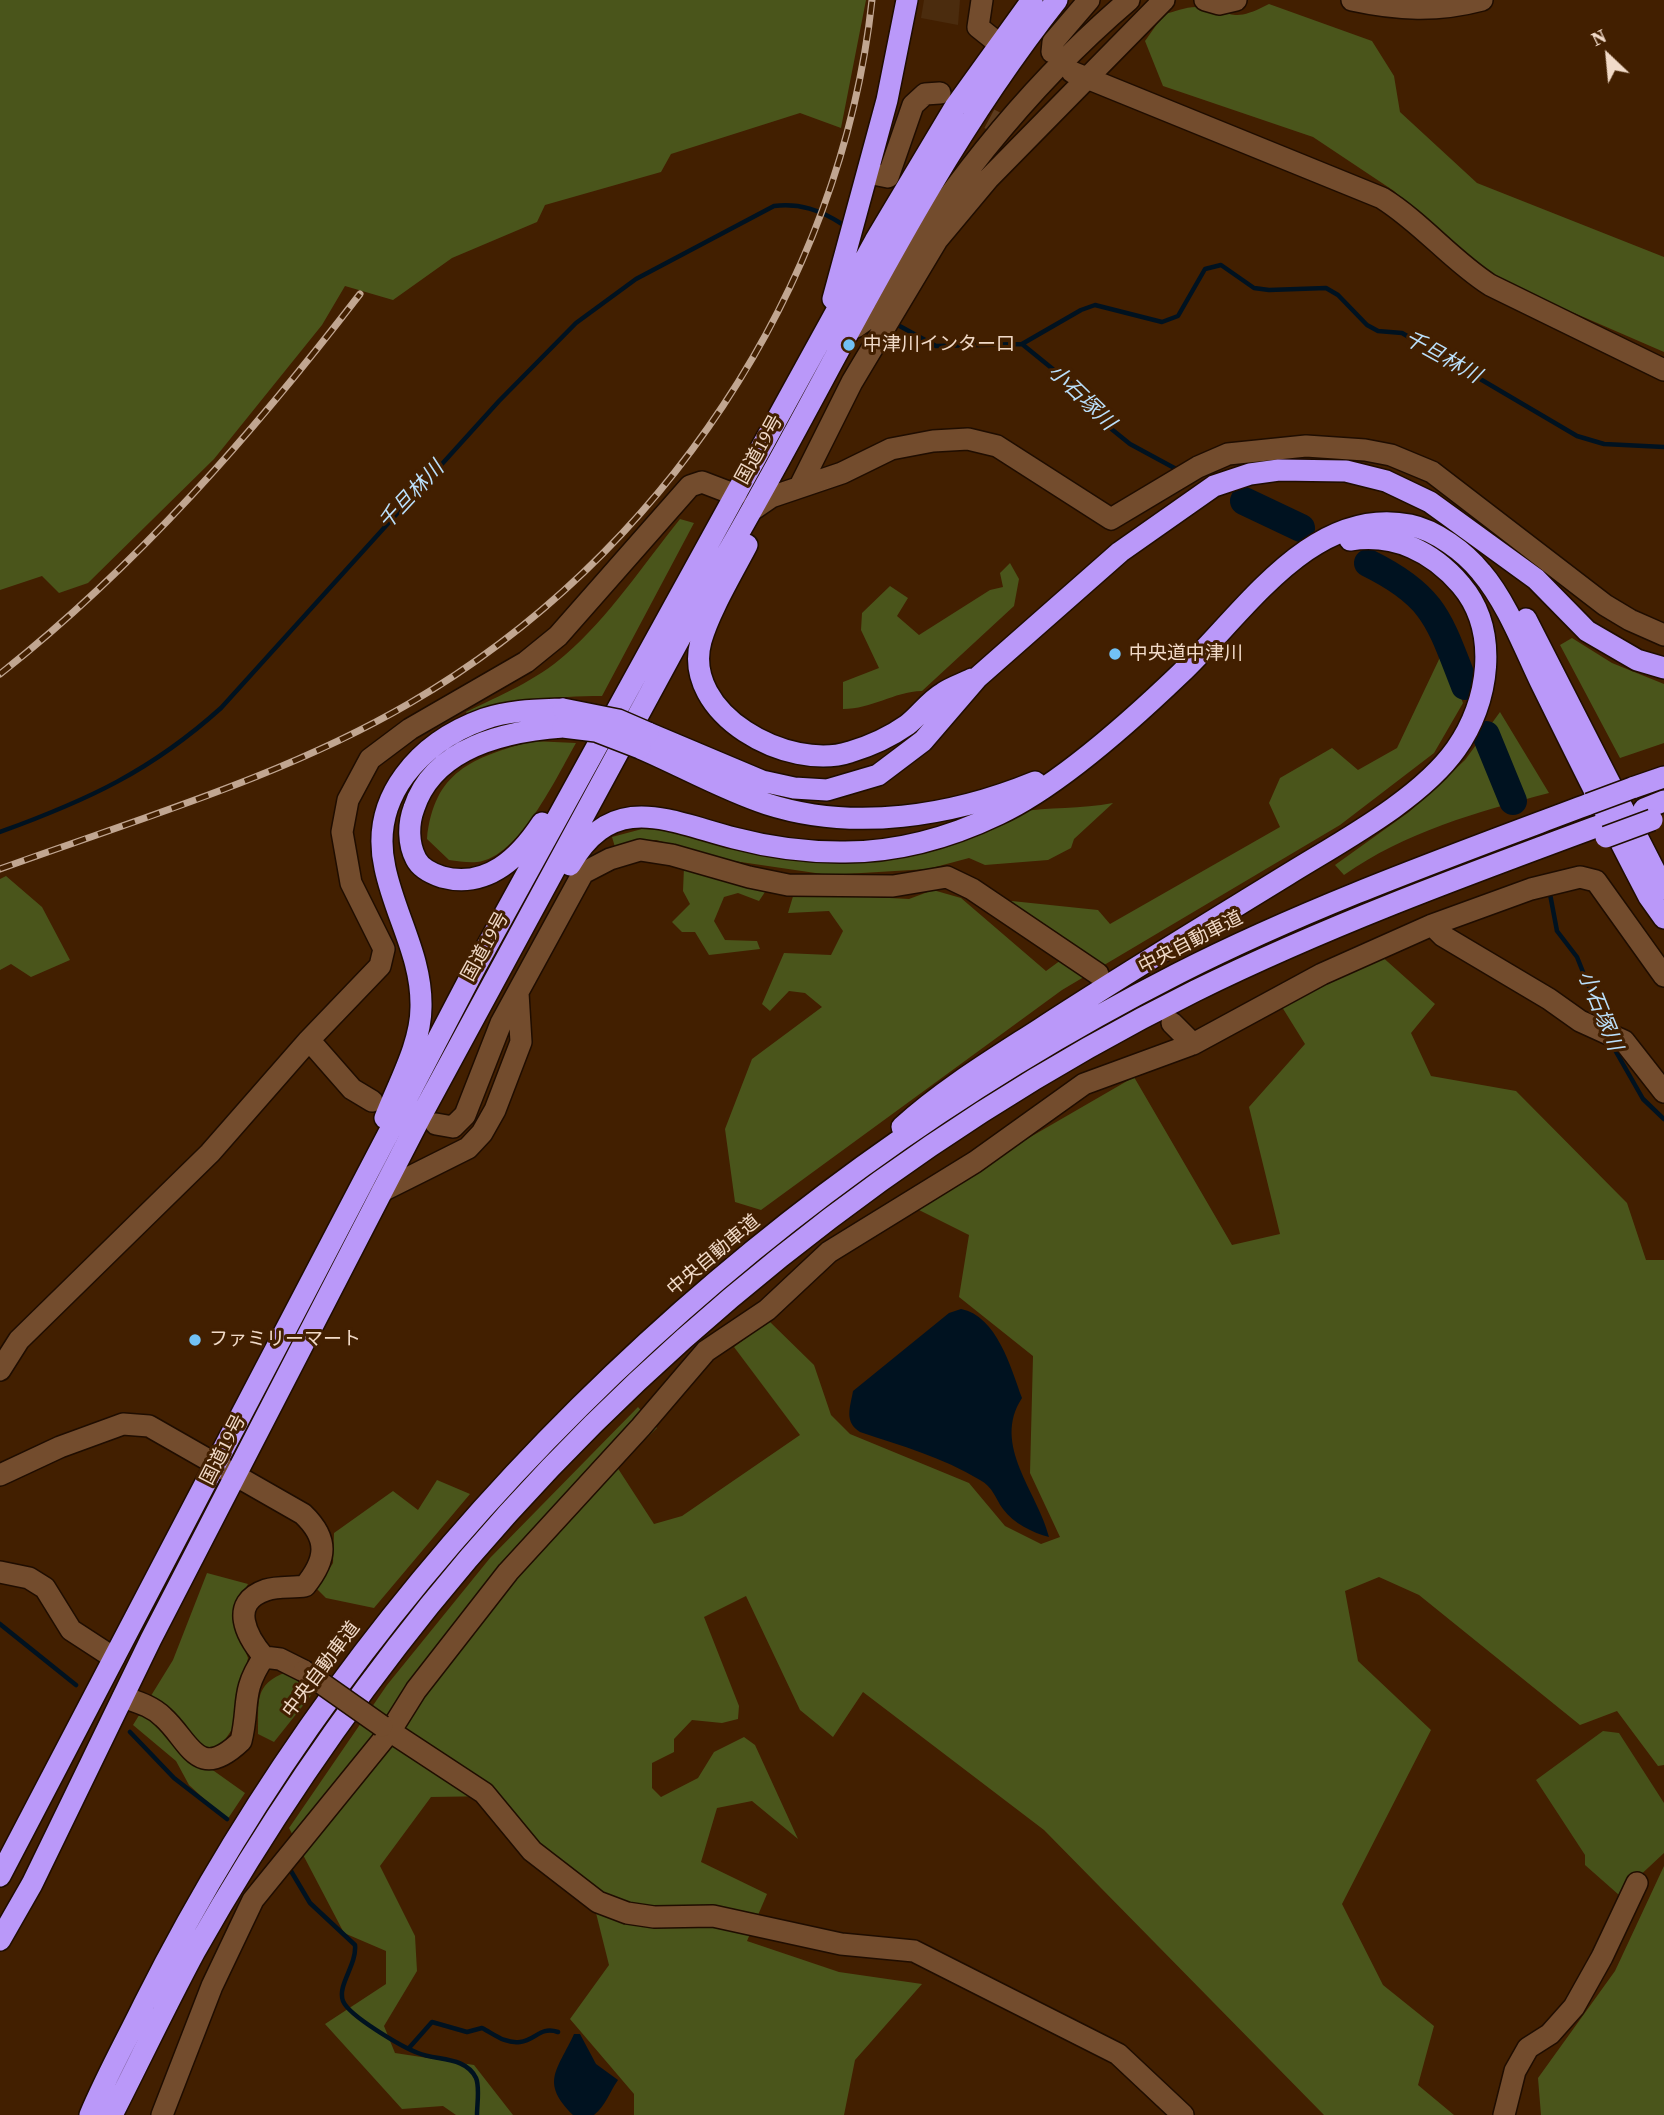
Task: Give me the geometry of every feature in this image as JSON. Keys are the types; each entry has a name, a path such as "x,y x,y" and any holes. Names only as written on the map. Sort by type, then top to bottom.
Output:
{"highway":[{"path":"822,341 824,320 839,286 878,175 907,0"},
{"name":"国道19号","path":"0,1876 313,1283 476,966 909,182 998,43 1032,0"},
{"name":"国道19号","path":"0,1940 32,1884 123,1697 382,1191 429,1120 712,579 789,465 789,444 969,120 1014,55 1057,0"},
{"path":"313,1283 341,1200 383,1123 415,1039 422,1009 417,961 384,865 382,827 394,789 416,759 450,736 484,719 525,710 563,718 596,731 644,740 762,781 794,788 827,790 857,783 900,760 923,741 978,677 1120,552 1185,504 1226,482 1279,470 1346,471 1397,486 1430,502 1536,579 1587,631 1637,660 1664,668"},
{"path":"763,502 701,642 701,676 717,708 744,734 778,748 813,755 846,754 877,743 908,724 942,693 978,677"},
{"path":"429,1120 470,1049 508,973 578,852 594,832 614,820 648,815 735,838 793,849 842,852 892,849 930,842 1003,813 1066,770 1182,672 1246,605 1313,545 1355,526 1383,522 1414,526 1454,547 1482,573 1513,625 1649,897 1664,918"},
{"path":"1458,524 1497,570 1527,621 1664,889"},
{"path":"844,1181 930,1102 1118,978 1377,820 1427,779 1456,750 1476,713 1485,685 1486,652 1479,615 1465,590 1445,566 1424,552 1373,537 1342,542 1292,564"},
{"path":"563,718 486,740 436,770 419,791 409,822 412,848 417,862 432,873 467,880 495,873 517,857 549,813 656,621 699,564"},
{"path":"644,740 765,803 793,811 846,817 887,818 958,807 1066,770"},
{"name":"中央自動車道","path":"90,2115 170,1953 222,1858 307,1726 399,1606 504,1483 634,1353 844,1181 1016,1066 1175,975 1262,933 1333,903 1664,777"},
{"path":"112,2115 216,1917 291,1796 429,1606 501,1522 565,1454 650,1372 762,1272 821,1225 991,1107 1191,993 1330,928 1453,879 1656,812"}],"street":[{"path":"982,0 978,27 998,43"},
{"path":"1052,52 1054,42 1089,0"},
{"path":"852,330 866,320 928,226 992,138 1026,98 1129,0"},
{"path":"800,486 839,406 916,273 962,208 1021,136 1078,76 1164,0"},
{"path":"1205,0 1219,4 1236,0"},
{"path":"1352,0 1397,10 1450,9 1482,0"},
{"path":"1078,76 1382,198 1407,214 1469,271 1490,285 1664,370"},
{"path":"909,182 878,175 914,105 925,94 940,93"},
{"path":"763,502 800,486 842,473 891,449 933,441 968,439 997,446 1111,519 1198,467 1228,454 1306,446 1365,450 1391,455 1432,472 1605,605 1664,635"},
{"path":"0,1370 19,1340 210,1153 384,958 384,949 351,883 343,848 348,800 370,760 410,729 526,662 558,636 690,486 702,482 736,495"},
{"path":"429,1120 453,1127 465,1115 501,1023 583,873 610,859 640,850 672,855 788,885 893,886 947,877 972,889 1098,974"},
{"path":"162,2115 233,1939 253,1900 282,1862 508,1572 641,1427 706,1351 767,1310 829,1251 975,1162 1084,1084 1193,1044 1322,974 1432,925 1531,889 1589,877 1601,888 1664,976"},
{"path":"1432,925 1443,936 1608,1035 1624,1041 1664,1092"},
{"path":"382,1191 468,1148 482,1133 495,1110 520,1042 518,991"},
{"path":"1172,1023 1193,1044"},
{"path":"309,1040 352,1089 372,1101"},
{"path":"0,1475 60,1447 123,1424 149,1426 303,1514 316,1526 324,1549 318,1571 305,1586 264,1591 246,1607 244,1627 264,1657 280,1659 304,1671 484,1793 532,1852 598,1902 654,1917 713,1916 841,1944 914,1951 1118,2054 1183,2115"},
{"path":"0,1572 29,1578 45,1588 71,1630 114,1658"},
{"path":"123,1697 158,1712 191,1753 208,1758 228,1752 241,1741 245,1696 251,1676 264,1657"},
{"path":"1504,2115 1515,2071 1528,2048 1550,2034 1574,2007 1602,1957 1637,1883"}],"shaded area":[{"path":"924,0 960,0 958,25 921,18"}],"green space":[{"path":"0,0 866,0 841,128 800,113 671,154 661,172 545,205 537,222 452,258 393,300 345,286 322,325 214,459 88,583 59,593 42,576 0,590"},
{"path":"1269,4 1372,41 1394,76 1400,112 1477,183 1664,257 1664,352 1475,270 1394,191 1313,137 1163,86 1145,41 1164,14 1194,7 1238,15"},
{"path":"680,519 694,523 602,696 534,700 469,717 466,712 542,672 581,640 611,607"},
{"path":"1010,563 1019,579 1014,606 922,691 843,709 843,682 879,668 861,630 862,613 890,586 908,598 897,616 919,635 990,590 1003,587 1000,573"},
{"path":"1572,638 1612,663 1664,684 1664,743 1620,758 1560,645"},
{"path":"1443,651 1463,703 1434,753 1340,825 1062,990 761,1210 735,1202 725,1129 752,1059 822,1007 805,993 789,991 770,1011 762,1004 784,953 831,955 843,931 829,911 788,913 794,893 909,899 933,890 961,898 1046,971 1076,949 1002,900 1098,910 1110,924 1280,827 1269,803 1280,778 1332,748 1358,770 1397,748"},
{"path":"1500,712 1549,793 1469,816 1417,835 1367,860 1344,875 1335,865 1409,812 1465,760"},
{"path":"532,741 576,743 535,813 508,846 493,857 477,862 449,860 427,839 431,816 447,783 474,762"},
{"path":"1113,803 1074,839 1071,848 1048,860 985,865 969,858 928,869 829,875 727,860 656,840 631,841 615,847 612,837 642,829 671,830 831,858 1017,812"},
{"path":"684,867 769,886 759,901 738,893 724,897 714,921 725,940 757,941 760,949 709,955 695,932 682,932 672,922 690,904 683,891"},
{"path":"6,876 42,907 70,960 31,977 11,964 0,970 0,879"},
{"path":"1379,954 1435,1004 1411,1033 1431,1076 1516,1091 1627,1203 1646,1260 1664,1260 1664,1765 1658,1766 1617,1711 1580,1725 1419,1595 1379,1577 1345,1591 1358,1661 1431,1730 1342,1904 1383,1985 1434,2026 1418,2085 1454,2115 1324,2115 1044,1830 863,1692 833,1737 800,1710 746,1596 704,1617 739,1706 738,1719 722,1723 692,1720 674,1739 674,1752 652,1763 652,1788 661,1797 698,1778 714,1752 744,1737 755,1745 798,1839 752,1801 717,1808 701,1862 767,1894 747,1941 839,1972 922,1984 855,2060 844,2115 634,2115 634,2094 570,2019 609,1965 590,1889 555,1866 494,1796 431,1797 380,1866 415,1936 417,1971 384,2026 395,2053 474,2065 513,2115 456,2115 443,2106 402,2109 325,2024 386,1984 386,1951 344,1933 289,1828 387,1685 490,1558 638,1407 657,1428 617,1467 654,1524 682,1516 800,1435 734,1347 769,1321 814,1365 831,1415 850,1434 969,1483 1005,1526 1041,1544 1060,1537 1030,1473 1033,1356 959,1297 969,1235 911,1206 1134,1077 1232,1245 1280,1234 1249,1107 1305,1044 1282,1007"},
{"path":"437,1480 470,1494 374,1608 326,1598 317,1589 333,1563 334,1533 393,1491 418,1510"},
{"path":"207,1573 248,1584 232,1615 248,1658 233,1728 207,1766 245,1793 227,1820 189,1785 176,1761 133,1725 173,1660"},
{"path":"287,1672 304,1681 313,1693 274,1742 258,1734 260,1696 268,1682"},
{"path":"1603,1731 1619,1733 1664,1803 1664,1853 1619,1895 1585,1865 1585,1855 1536,1780"},
{"path":"1664,1866 1664,2115 1541,2115 1538,2078 1615,1971"}],"water":[{"path":"961,1309 974,1314 993,1332 1013,1372 1022,1398 1014,1416 1014,1451 1049,1537 1012,1519 991,1489 980,1480 936,1458 860,1432 850,1419 853,1391 949,1313"},
{"path":"574,2034 580,2034 596,2064 618,2080 594,2115 573,2115 563,2104 554,2085 558,2067"}],"waterway":[{"name":"千旦林川","path":"0,832 62,808 117,782 169,749 221,708 499,401 576,323 636,279 774,206 810,209 842,224"},
{"name":"千旦林川","path":"896,324 936,346 1022,344 1081,310 1095,305 1162,322 1178,316 1205,269 1221,265 1254,288 1326,288 1338,295 1367,325 1378,331 1402,333 1577,436 1604,444 1664,447"},
{"name":"小石塚川","path":"1022,344 1070,383 1099,419 1130,444 1178,470"},
{"name":"小石塚川","path":"1244,501 1301,528"},
{"name":"小石塚川","path":"1368,563 1408,587 1432,612 1441,627 1465,686"},
{"name":"小石塚川","path":"1486,735 1513,801"},
{"name":"小石塚川","path":"1550,894 1557,931 1577,957 1603,1022"},
{"name":"小石塚川","path":"1611,1043 1643,1099 1664,1119"},
{"path":"0,1624 76,1685"},
{"path":"130,1732 174,1778 227,1819"},
{"path":"288,1866 310,1903 355,1945 342,1995 347,2007 410,2050 465,2066 476,2078 478,2086 477,2115"},
{"path":"409,2048 432,2022 467,2032 482,2028 509,2042 525,2041 542,2032 558,2032"}],"tunnel":[{"path":"962,104 1016,133"}],"railway":[{"path":"0,869 261,775 362,729 410,703 500,643 583,573 658,493 723,406 778,311 822,211 854,107 872,0"},
{"path":"0,674 99,588 192,495 278,397 360,294"}],"place":[{"name":"中津川インター口","path":"849,345"},
{"name":"中央道中津川","path":"1115,654"},
{"name":"ファミリーマート","path":"195,1340"}]}
